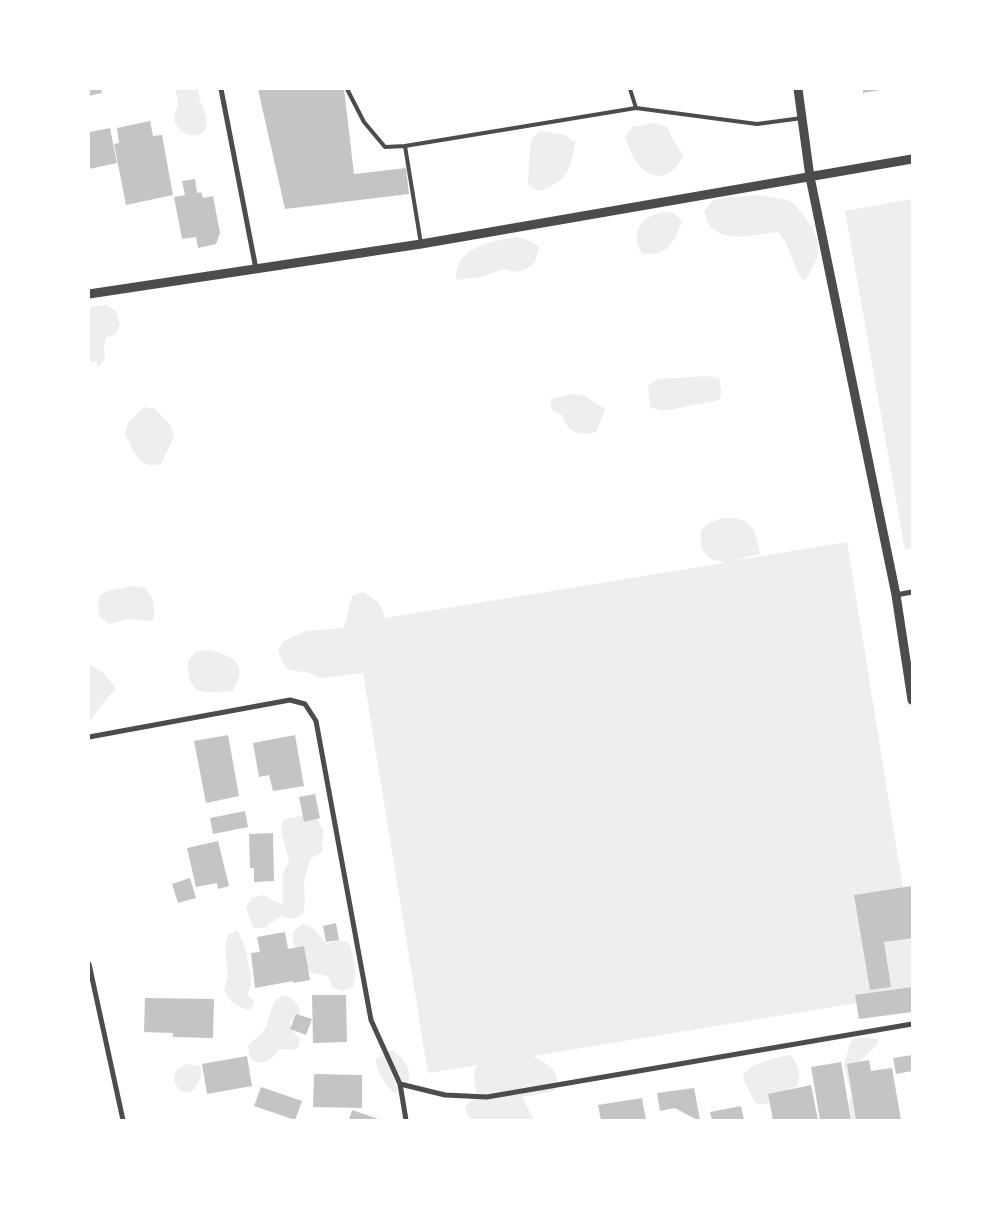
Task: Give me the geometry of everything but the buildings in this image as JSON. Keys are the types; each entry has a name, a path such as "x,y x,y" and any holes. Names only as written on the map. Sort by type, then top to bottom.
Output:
{"street":[{"path":"221,89 256,269"},
{"path":"798,89 810,178 896,595 912,700"},
{"path":"89,294 421,244 912,159"},
{"path":"896,595 912,592"},
{"path":"89,737 290,700 305,704 316,721 371,1020 400,1084 406,1120"},
{"path":"89,964 123,1120"},
{"path":"400,1084 445,1095 487,1097 912,1024"}],"lane":[{"path":"347,89 364,122 385,147 405,146 636,108 757,124 803,118"},
{"path":"630,89 636,108"},
{"path":"405,146 421,244"}],"shaded area":[{"path":"175,89 198,89 207,122 206,128 201,134 194,136 183,132 175,123 174,115 178,106 178,98"},
{"path":"654,123 667,127 683,155 673,170 660,176 647,172 640,167 634,159 625,137 632,127"},
{"path":"540,131 564,135 575,142 572,160 566,174 555,184 538,191 528,184 532,139"},
{"path":"757,195 792,202 814,231 818,247 817,255 815,263 804,281 796,269 786,243 778,232 750,236 730,236 714,230 707,222 704,212 712,201 723,198"},
{"path":"912,199 912,548 905,550 845,211"},
{"path":"663,212 674,213 682,221 673,242 664,250 651,254 642,254 637,239 639,227 648,218"},
{"path":"516,237 530,241 539,247 535,262 526,269 515,272 505,269 480,277 456,280 457,269 467,253 485,244"},
{"path":"107,305 116,312 120,324 116,334 106,338 104,348 105,359 97,368 97,362 89,362 89,307"},
{"path":"707,376 719,379 721,389 720,400 671,410 650,407 648,385 658,379"},
{"path":"573,394 585,396 605,409 596,432 584,434 574,432 567,426 562,415 552,410 550,399"},
{"path":"144,407 155,409 171,426 174,437 161,464 153,465 142,462 125,434 128,423"},
{"path":"724,518 741,520 751,526 760,554 731,561 847,542 912,944 912,994 533,1056 554,1071 557,1082 556,1089 551,1092 522,1097 534,1120 471,1120 465,1107 477,1094 474,1075 478,1065 428,1073 363,673 320,678 310,673 289,670 282,661 278,650 284,641 306,631 344,628 352,596 363,592 377,602 385,618 724,563 708,557 703,551 701,530 711,522"},
{"path":"133,586 145,588 151,596 154,607 153,621 130,619 109,624 100,617 98,606 100,595 111,590"},
{"path":"208,650 230,657 238,665 239,676 233,691 205,692 194,687 190,681 188,660 196,652"},
{"path":"89,665 103,672 116,689 105,700 89,722"},
{"path":"306,815 317,819 323,830 322,852 310,859 304,881 305,903 303,914 292,919 281,916 264,928 253,928 246,907 252,898 263,895 283,905 283,872 289,862 281,830 284,819"},
{"path":"302,924 313,928 327,944 338,940 349,943 355,970 353,987 342,991 332,987 328,976 308,972 293,943 293,932"},
{"path":"238,931 247,953 251,974 251,985 247,995 255,1002 249,1010 234,1003 228,998 224,990 228,978 225,945 229,934"},
{"path":"283,996 291,998 300,1009 299,1015 290,1022 291,1028 300,1040 299,1046 295,1050 279,1049 266,1061 254,1061 250,1058 248,1046 265,1029 273,1005"},
{"path":"855,1038 878,1039 878,1044 858,1063 863,1109 867,1120 852,1120 849,1105 851,1093 844,1064 851,1042"},
{"path":"391,1050 403,1060 409,1072 407,1084 394,1093 382,1077 376,1063 376,1059"},
{"path":"791,1055 799,1070 797,1086 784,1091 766,1104 754,1102 743,1079 745,1072 764,1062"},
{"path":"188,1064 200,1066 201,1074 197,1085 191,1091 186,1092 176,1086 174,1080 179,1068"}]}
